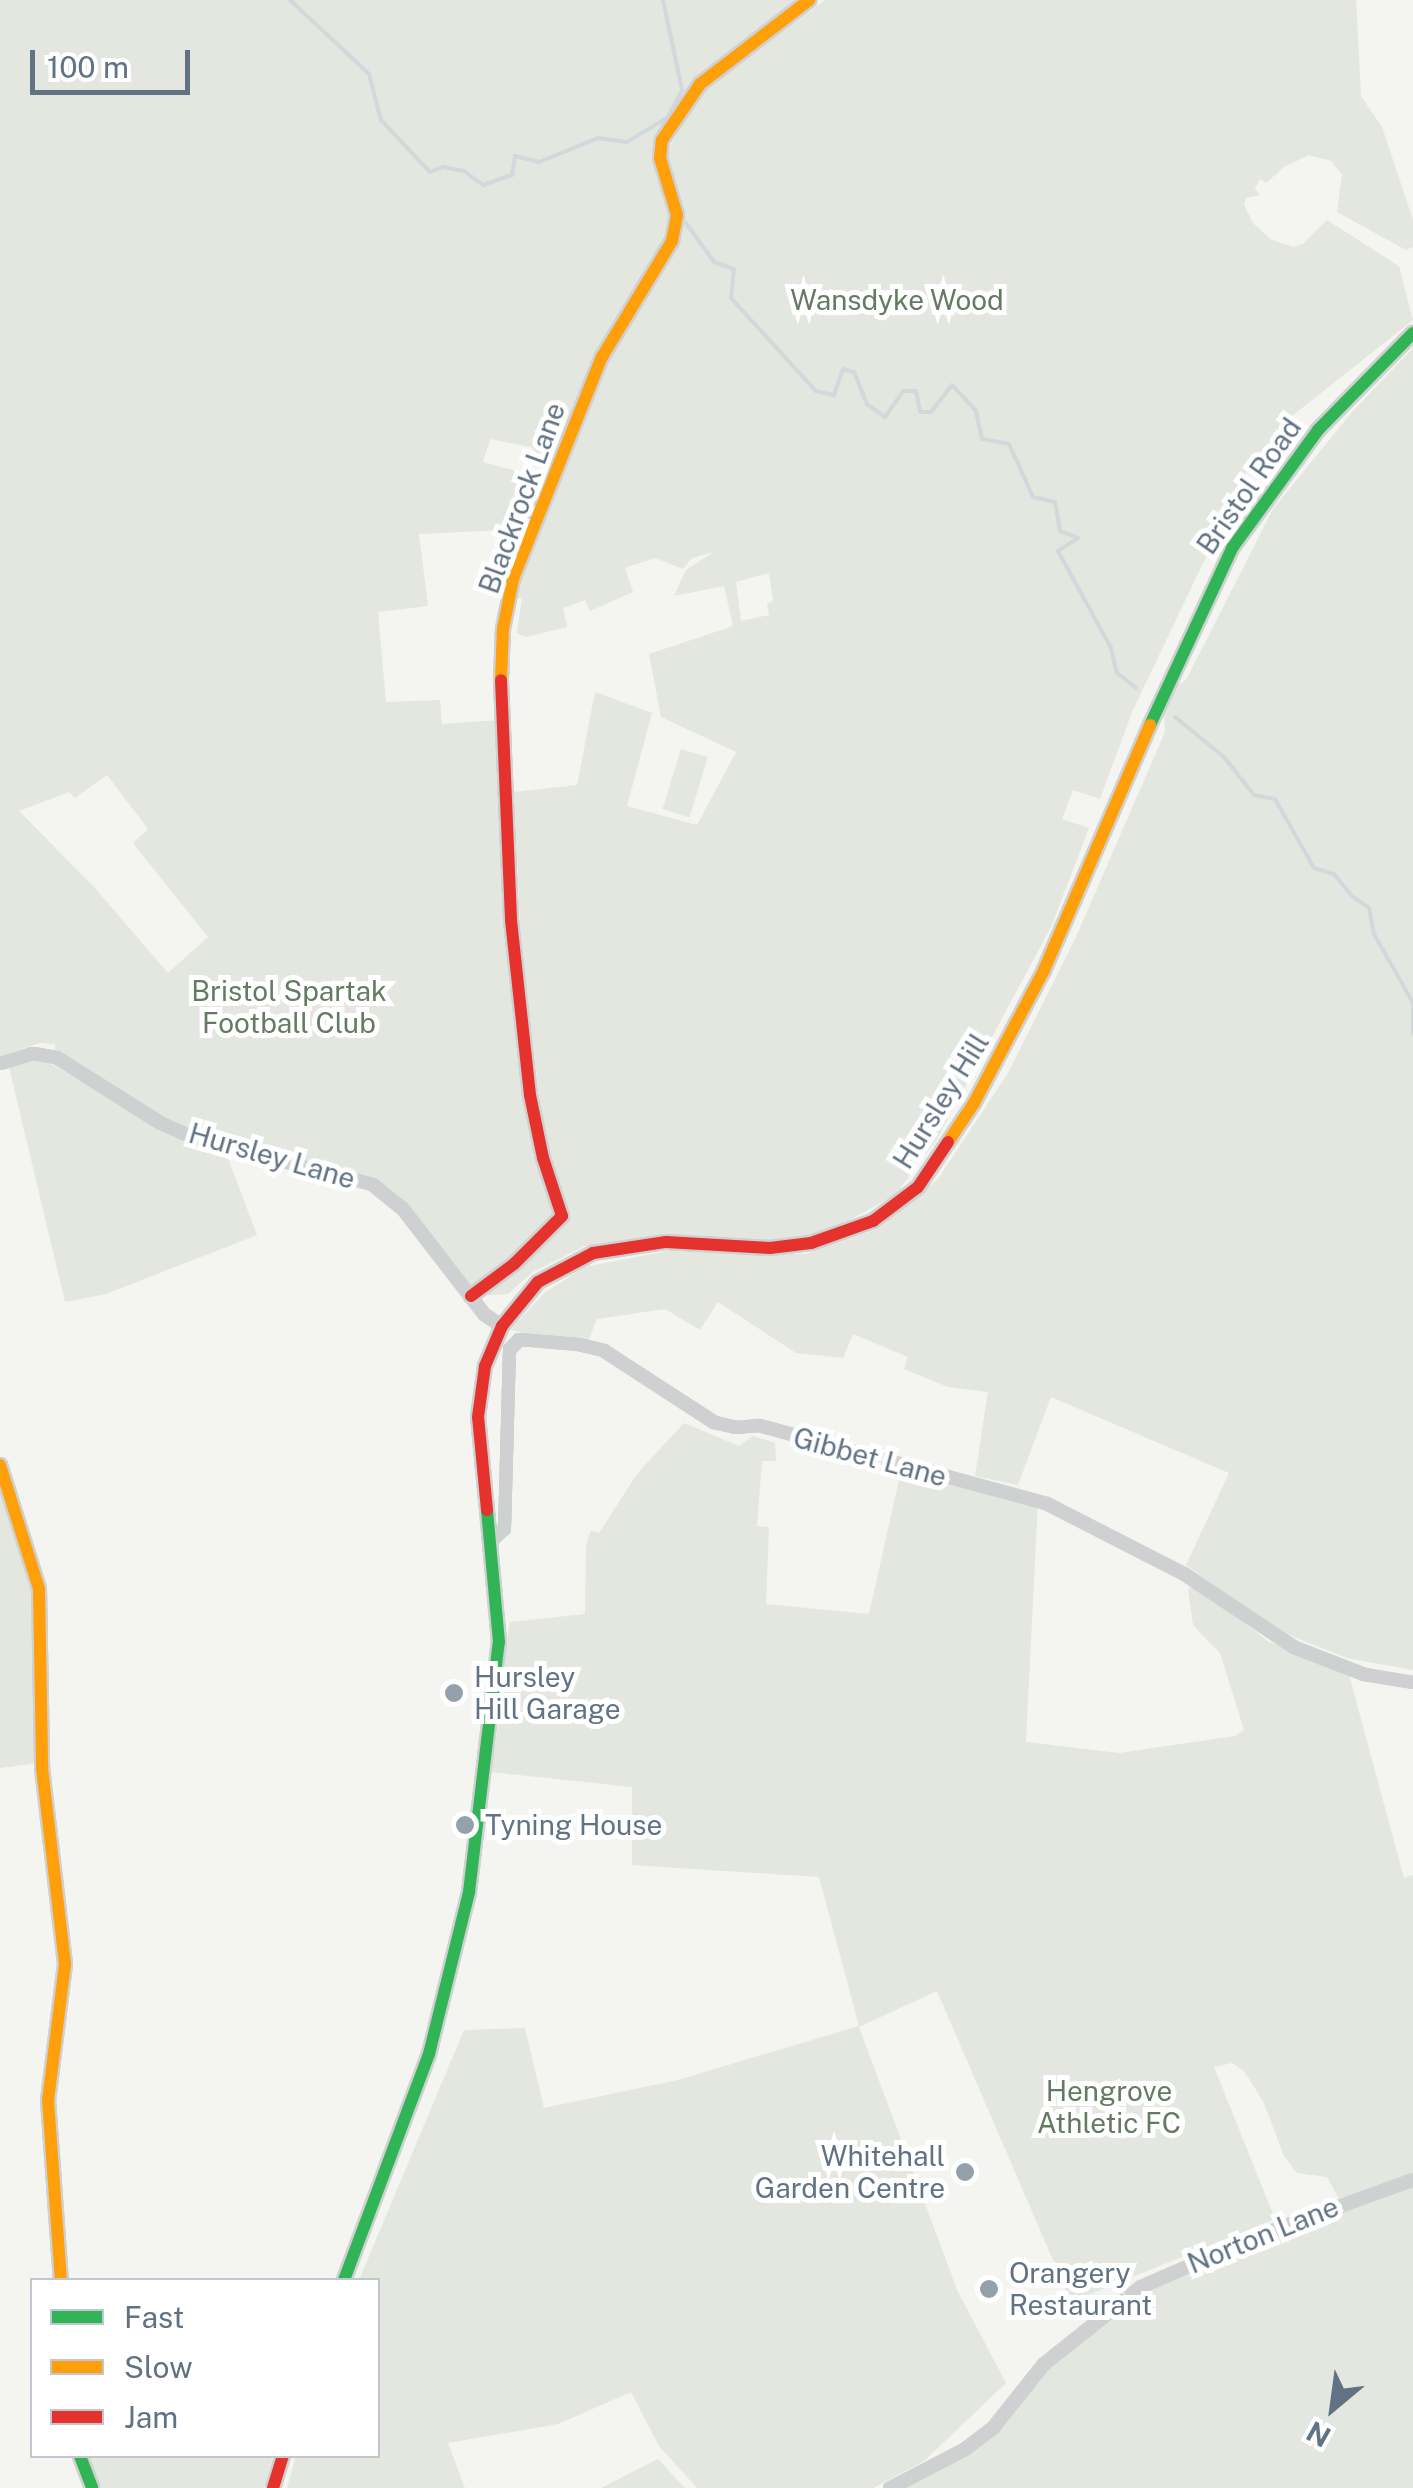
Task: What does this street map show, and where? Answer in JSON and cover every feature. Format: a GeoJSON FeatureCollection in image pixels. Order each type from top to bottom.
{"type":"FeatureCollection","features":[{"type":"Feature","properties":{"kind":"main road","name":"Blackrock Lane"},"geometry":{"type":"LineString","coordinates":[[472,1296],[514,1264],[562,1216],[543,1158],[530,1095],[511,919],[501,671],[503,629],[513,580],[602,357],[672,241],[677,215],[660,158],[668,128],[700,84],[808,0]]}},
{"type":"Feature","properties":{"kind":"main road","name":"Bristol Road"},"geometry":{"type":"LineString","coordinates":[[1163,694],[1210,587],[1258,507],[1328,418],[1413,332]]}},
{"type":"Feature","properties":{"kind":"main road","name":"Hursley Hill"},"geometry":{"type":"LineString","coordinates":[[490,1541],[478,1461],[478,1416],[486,1366],[502,1326],[538,1282],[593,1253],[666,1242],[770,1248],[812,1244],[873,1221],[918,1187],[974,1103],[1044,970],[1163,694]]}},
{"type":"Feature","properties":{"kind":"main road"},"geometry":{"type":"LineString","coordinates":[[0,1465],[40,1589],[42,1768],[65,1964],[48,2100],[61,2278]]}},
{"type":"Feature","properties":{"kind":"main road"},"geometry":{"type":"LineString","coordinates":[[345,2278],[416,2091],[452,1974],[473,1861],[498,1668],[499,1621],[490,1541]]}},
{"type":"Feature","properties":{"kind":"main road"},"geometry":{"type":"LineString","coordinates":[[81,2458],[92,2488]]}},
{"type":"Feature","properties":{"kind":"main road"},"geometry":{"type":"LineString","coordinates":[[273,2488],[282,2458]]}},
{"type":"Feature","properties":{"kind":"street","name":"Hursley Lane"},"geometry":{"type":"LineString","coordinates":[[0,1062],[33,1053],[56,1058],[146,1114],[197,1139],[372,1184],[402,1208],[484,1314],[502,1326]]}},
{"type":"Feature","properties":{"kind":"street","name":"Gibbet Lane"},"geometry":{"type":"LineString","coordinates":[[490,1541],[504,1528],[509,1349],[519,1338],[578,1344],[602,1350],[714,1422],[735,1427],[759,1425],[900,1467],[1046,1503],[1183,1573],[1294,1647],[1364,1674],[1413,1682]]}},
{"type":"Feature","properties":{"kind":"street","name":"Norton Lane"},"geometry":{"type":"LineString","coordinates":[[889,2488],[964,2449],[992,2428],[1044,2364],[1141,2286],[1264,2232],[1413,2179]]}},
{"type":"Feature","properties":{"kind":"green space"},"geometry":{"type":"Polygon","coordinates":[[[0,0],[802,0],[679,104],[660,164],[699,94],[825,0],[1356,0],[1361,96],[1382,127],[1413,220],[1413,247],[1406,250],[1337,212],[1342,174],[1331,161],[1309,155],[1284,167],[1266,183],[1260,179],[1255,188],[1260,195],[1246,198],[1244,205],[1253,223],[1270,239],[1293,247],[1303,244],[1327,220],[1399,266],[1413,320],[1292,416],[1247,471],[1132,712],[1100,799],[1073,790],[1062,819],[1089,828],[1051,927],[936,1141],[895,1195],[833,1229],[801,1237],[769,1240],[662,1234],[585,1246],[533,1272],[508,1294],[471,1296],[402,1208],[372,1184],[197,1139],[161,1123],[56,1057],[55,1044],[40,1043],[0,1057],[0,0]],[[490,439],[483,462],[534,476],[541,492],[551,467],[531,447],[490,439]],[[526,529],[419,534],[428,606],[378,612],[386,702],[440,700],[442,724],[500,720],[501,883],[503,897],[510,898],[535,1119],[542,1122],[521,941],[514,792],[577,785],[595,692],[652,713],[627,806],[697,825],[736,752],[661,717],[649,654],[733,626],[724,586],[674,596],[686,570],[714,552],[692,558],[683,569],[655,558],[625,568],[633,592],[590,611],[585,600],[563,608],[567,627],[526,637],[517,633],[522,597],[505,603],[526,529]],[[769,573],[736,582],[741,621],[769,615],[767,604],[773,601],[769,573]],[[107,775],[75,798],[69,792],[19,811],[94,887],[168,973],[208,937],[133,843],[148,829],[107,775]]]}},
{"type":"Feature","properties":{"kind":"green space"},"geometry":{"type":"Polygon","coordinates":[[[1413,348],[1413,1670],[1347,1658],[1297,1638],[1268,1624],[1186,1565],[1229,1473],[1051,1397],[1018,1485],[975,1476],[988,1392],[948,1387],[904,1369],[908,1357],[853,1334],[843,1358],[796,1353],[718,1302],[700,1330],[665,1309],[597,1319],[586,1346],[510,1330],[543,1294],[584,1267],[667,1251],[806,1254],[878,1229],[938,1179],[1008,1073],[1076,937],[1165,732],[1163,694],[1186,680],[1273,509],[1352,412],[1413,348]]]}},
{"type":"Feature","properties":{"kind":"green space"},"geometry":{"type":"Polygon","coordinates":[[[681,749],[708,757],[689,817],[663,809],[681,749]]]}},
{"type":"Feature","properties":{"kind":"green space"},"geometry":{"type":"Polygon","coordinates":[[[28,1059],[44,1060],[158,1125],[226,1153],[257,1235],[106,1294],[65,1302],[9,1067],[28,1059]]]}},
{"type":"Feature","properties":{"kind":"green space","name":"Hengrove Athletic FC"},"geometry":{"type":"Polygon","coordinates":[[[684,1423],[739,1446],[753,1436],[775,1443],[776,1461],[762,1461],[757,1526],[769,1527],[766,1604],[869,1614],[901,1471],[1038,1502],[1026,1742],[1119,1753],[1235,1736],[1244,1730],[1220,1653],[1193,1625],[1188,1589],[1195,1585],[1269,1642],[1348,1671],[1404,1878],[1413,1875],[1413,2176],[1339,2199],[1327,2177],[1297,2173],[1284,2156],[1263,2101],[1244,2071],[1232,2063],[1214,2067],[1275,2219],[1071,2302],[937,1991],[859,2027],[958,2292],[1006,2383],[924,2461],[873,2488],[697,2488],[659,2446],[631,2392],[558,2424],[448,2443],[465,2488],[287,2488],[295,2458],[380,2458],[380,2278],[360,2278],[464,2030],[525,2028],[544,2108],[678,2080],[859,2026],[819,1877],[632,1865],[632,1787],[490,1772],[505,1688],[500,1682],[510,1622],[585,1614],[586,1545],[591,1530],[599,1533],[637,1474],[684,1423]]]}},
{"type":"Feature","properties":{"kind":"green space"},"geometry":{"type":"Polygon","coordinates":[[[0,1478],[35,1590],[38,1763],[0,1768],[0,1478]]]}},
{"type":"Feature","properties":{"kind":"green space"},"geometry":{"type":"Polygon","coordinates":[[[1413,2182],[1413,2488],[902,2488],[985,2441],[1048,2367],[1123,2302],[1148,2287],[1268,2235],[1413,2182]]]}},
{"type":"Feature","properties":{"kind":"green space"},"geometry":{"type":"Polygon","coordinates":[[[90,2458],[272,2458],[264,2488],[97,2488],[88,2464],[90,2458]]]}},
{"type":"Feature","properties":{"kind":"green space"},"geometry":{"type":"Polygon","coordinates":[[[658,2459],[685,2488],[601,2488],[658,2459]]]}},
{"type":"Feature","properties":{"kind":"waterway"},"geometry":{"type":"LineString","coordinates":[[290,0],[369,74],[381,120],[430,172],[443,167],[464,171],[483,185],[512,175],[515,156],[539,162],[598,138],[627,142],[670,116]]}},
{"type":"Feature","properties":{"kind":"waterway"},"geometry":{"type":"LineString","coordinates":[[660,132],[682,90],[663,0]]}},
{"type":"Feature","properties":{"kind":"waterway"},"geometry":{"type":"LineString","coordinates":[[686,223],[714,262],[734,269],[731,298],[816,391],[834,395],[843,369],[854,372],[867,404],[885,417],[903,391],[916,391],[920,412],[931,412],[952,385],[976,411],[982,439],[1009,444],[1033,497],[1055,502],[1060,531],[1078,538],[1058,551],[1111,648],[1117,673],[1136,688]]}},
{"type":"Feature","properties":{"kind":"waterway"},"geometry":{"type":"LineString","coordinates":[[1175,717],[1224,757],[1254,795],[1275,799],[1314,868],[1334,874],[1352,896],[1369,908],[1374,934],[1413,1003]]}},
{"type":"Feature","properties":{"kind":"waterway"},"geometry":{"type":"LineString","coordinates":[[1413,1004],[1413,1033]]}},
{"type":"Feature","properties":{"kind":"traffic: fast"},"geometry":{"type":"LineString","coordinates":[[1150,725],[1232,548],[1318,430],[1413,333]]}},
{"type":"Feature","properties":{"kind":"traffic: fast"},"geometry":{"type":"LineString","coordinates":[[345,2278],[429,2054],[469,1892],[499,1642],[487,1510]]}},
{"type":"Feature","properties":{"kind":"traffic: fast"},"geometry":{"type":"LineString","coordinates":[[81,2458],[92,2488]]}},
{"type":"Feature","properties":{"kind":"traffic: slow"},"geometry":{"type":"LineString","coordinates":[[501,680],[503,629],[513,579],[602,357],[672,241],[677,215],[660,158],[662,140],[700,84],[809,0]]}},
{"type":"Feature","properties":{"kind":"traffic: slow"},"geometry":{"type":"LineString","coordinates":[[948,1142],[974,1103],[1044,970],[1150,725]]}},
{"type":"Feature","properties":{"kind":"traffic: slow"},"geometry":{"type":"LineString","coordinates":[[0,1465],[39,1589],[42,1768],[65,1964],[48,2100],[61,2278]]}},
{"type":"Feature","properties":{"kind":"traffic: jam"},"geometry":{"type":"LineString","coordinates":[[471,1296],[514,1264],[562,1216],[543,1158],[530,1095],[511,919],[501,680]]}},
{"type":"Feature","properties":{"kind":"traffic: jam"},"geometry":{"type":"LineString","coordinates":[[487,1510],[478,1417],[485,1366],[502,1326],[538,1282],[593,1253],[666,1242],[770,1248],[811,1243],[873,1221],[918,1187],[948,1142]]}},
{"type":"Feature","properties":{"kind":"traffic: jam"},"geometry":{"type":"LineString","coordinates":[[273,2488],[282,2458]]}},
{"type":"Feature","properties":{"kind":"place","name":"Hursley Hill Garage"},"geometry":{"type":"Point","coordinates":[454,1693]}},
{"type":"Feature","properties":{"kind":"place","name":"Tyning House"},"geometry":{"type":"Point","coordinates":[465,1825]}},
{"type":"Feature","properties":{"kind":"place","name":"Whitehall Garden Centre"},"geometry":{"type":"Point","coordinates":[965,2172]}},
{"type":"Feature","properties":{"kind":"place","name":"Orangery Restaurant"},"geometry":{"type":"Point","coordinates":[989,2289]}},
{"type":"Feature","properties":{"kind":"park label","name":"Wansdyke Wood"},"geometry":{"type":"Point","coordinates":[897,300]}},
{"type":"Feature","properties":{"kind":"park label","name":"Bristol Spartak Football Club"},"geometry":{"type":"Point","coordinates":[289,1007]}}]}
